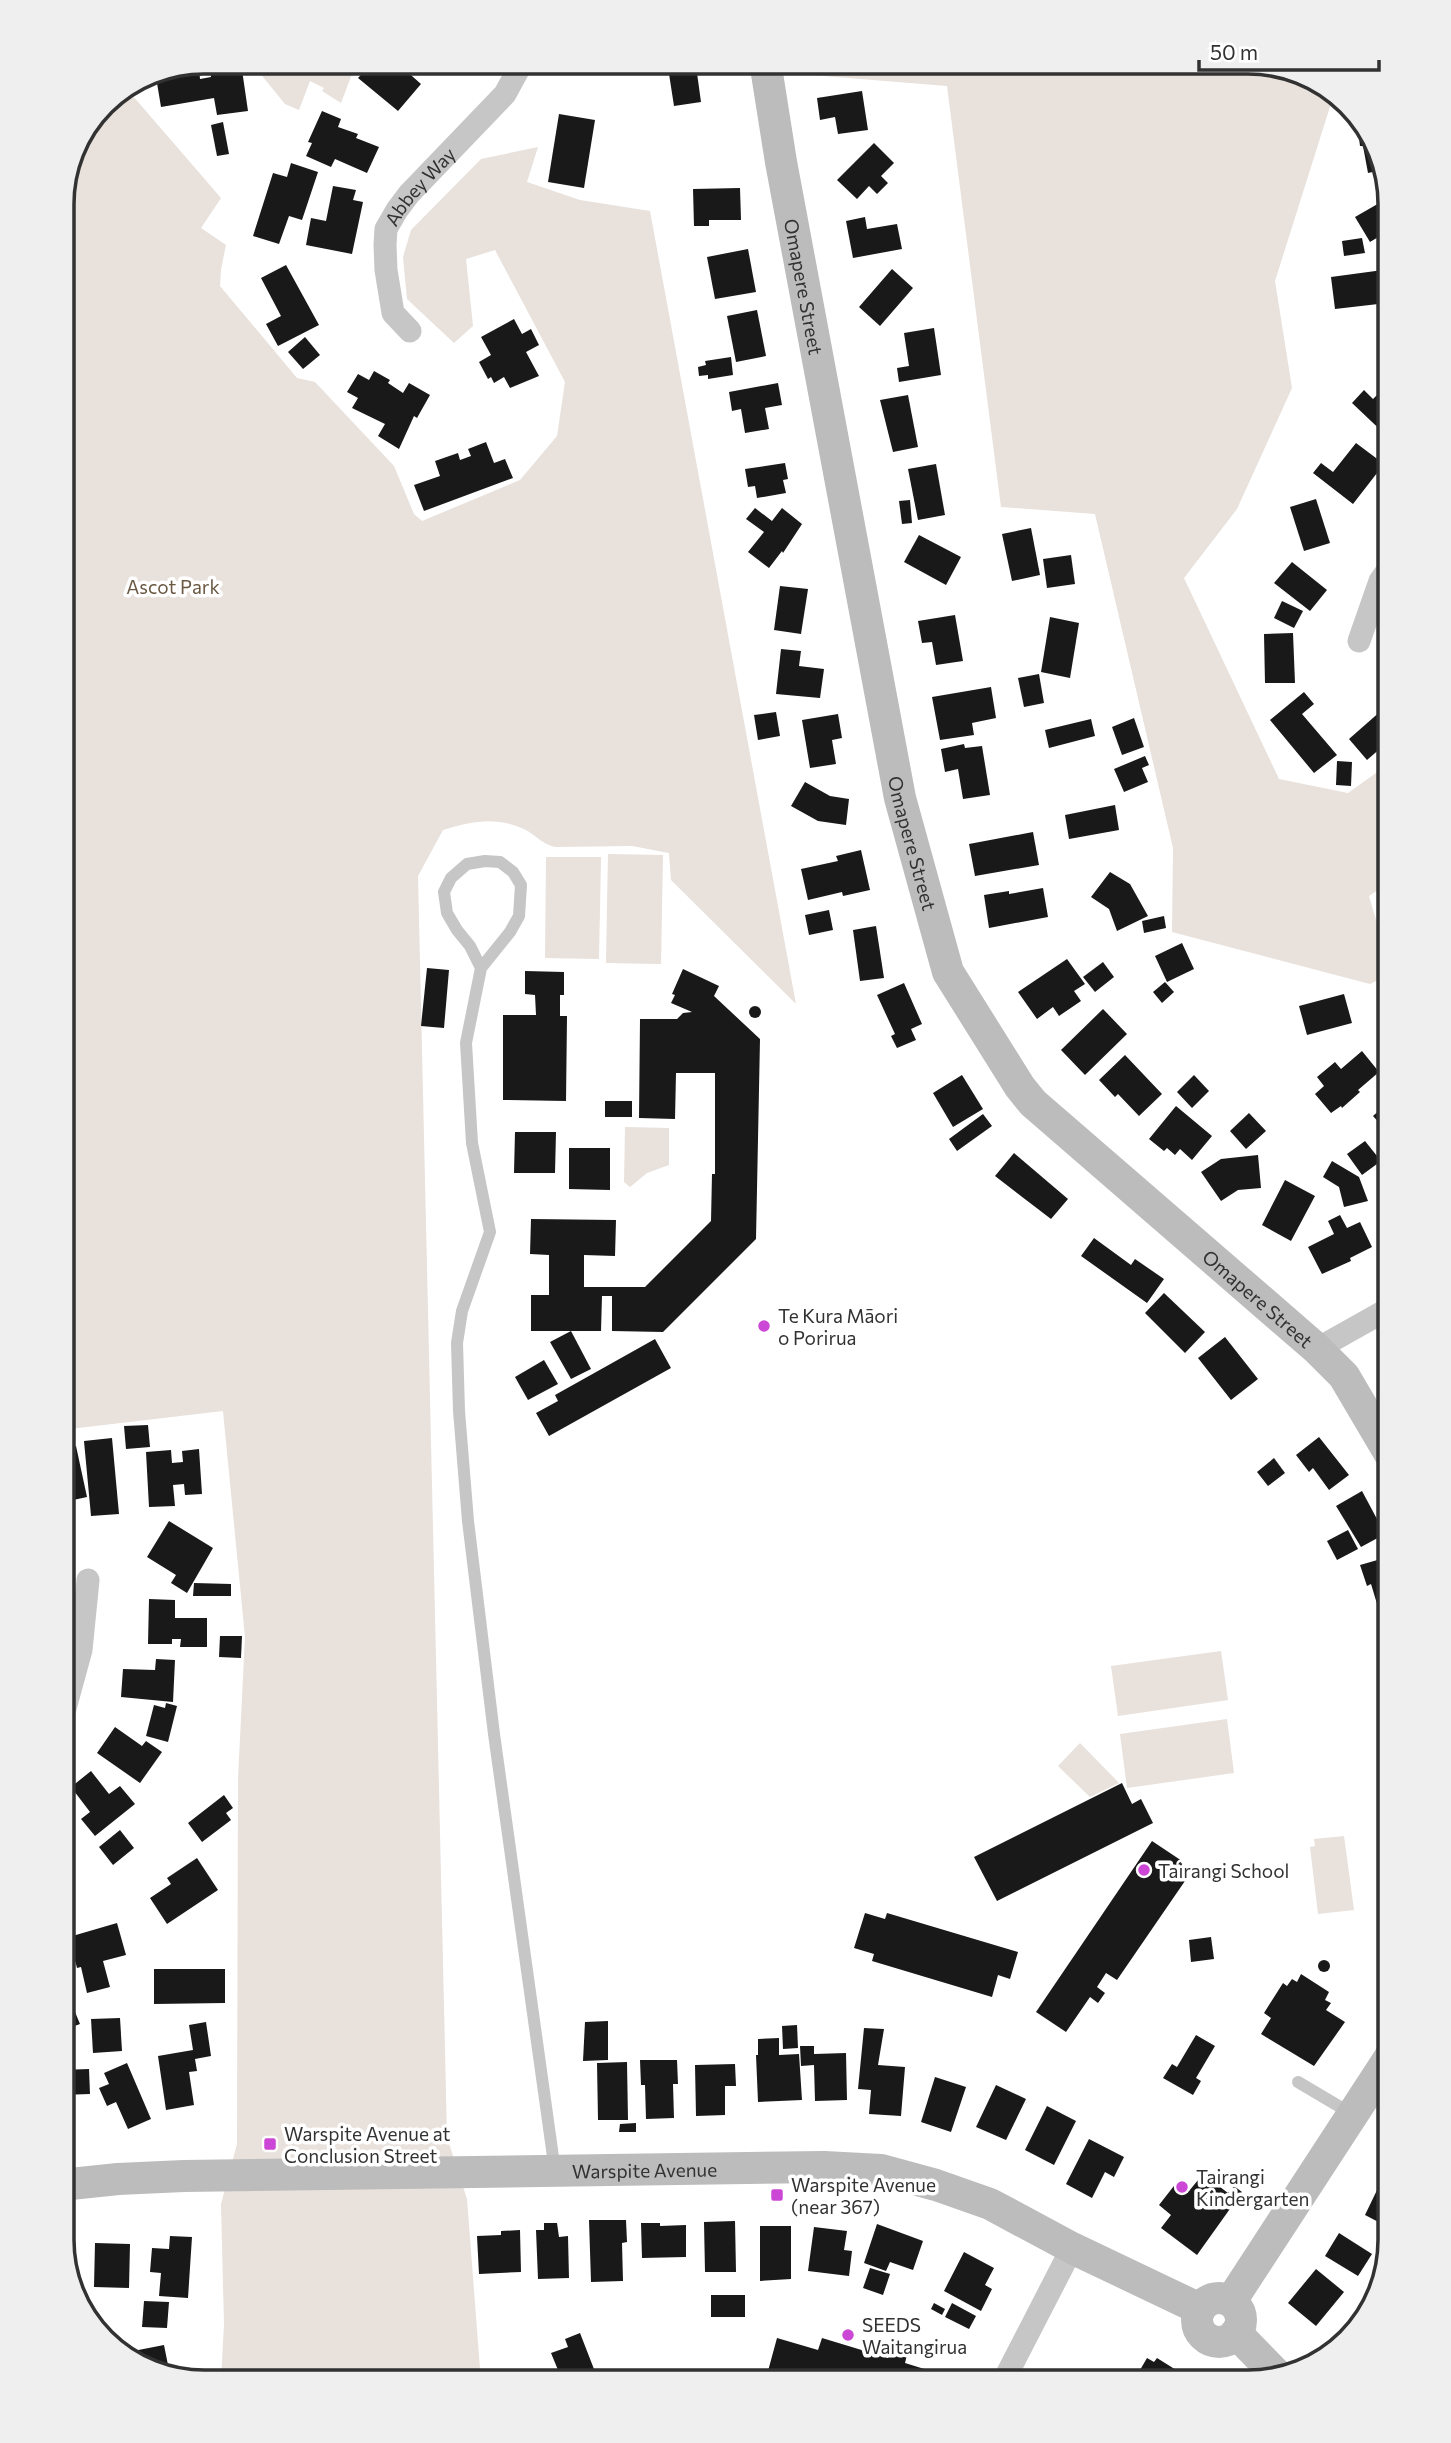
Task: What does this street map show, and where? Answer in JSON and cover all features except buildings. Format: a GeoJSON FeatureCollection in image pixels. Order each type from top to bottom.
{"type":"FeatureCollection","features":[{"type":"Feature","properties":{"kind":"main road","name":"Omapere Street"},"geometry":{"type":"LineString","coordinates":[[767,74],[783,176],[900,797],[948,972],[1020,1087],[1033,1102],[1317,1349],[1344,1376],[1378,1434]]}},
{"type":"Feature","properties":{"kind":"main road"},"geometry":{"type":"LineString","coordinates":[[1231,2301],[1378,2075]]}},
{"type":"Feature","properties":{"kind":"main road","name":"Warspite Avenue"},"geometry":{"type":"LineString","coordinates":[[74,2184],[184,2176],[824,2167],[881,2170],[936,2185],[989,2204],[1072,2248],[1200,2309]]}},
{"type":"Feature","properties":{"kind":"main road"},"geometry":{"type":"LineString","coordinates":[[1215,2298],[1231,2301],[1240,2314],[1240,2326],[1236,2333],[1224,2341],[1208,2339],[1198,2326],[1200,2309],[1204,2303],[1215,2298]]}},
{"type":"Feature","properties":{"kind":"main road"},"geometry":{"type":"LineString","coordinates":[[1236,2333],[1270,2367]]}},
{"type":"Feature","properties":{"kind":"street","name":"Abbey Way"},"geometry":{"type":"LineString","coordinates":[[410,331],[393,313],[386,270],[387,229],[409,194],[505,94],[516,74]]}},
{"type":"Feature","properties":{"kind":"street"},"geometry":{"type":"LineString","coordinates":[[1359,641],[1378,587]]}},
{"type":"Feature","properties":{"kind":"street"},"geometry":{"type":"LineString","coordinates":[[1317,1349],[1378,1315]]}},
{"type":"Feature","properties":{"kind":"street"},"geometry":{"type":"LineString","coordinates":[[74,1676],[81,1650],[88,1580]]}},
{"type":"Feature","properties":{"kind":"street"},"geometry":{"type":"LineString","coordinates":[[1009,2370],[1072,2248]]}},
{"type":"Feature","properties":{"kind":"lane"},"geometry":{"type":"LineString","coordinates":[[481,968],[470,946],[447,913],[444,892],[451,878],[467,864],[500,862],[513,872],[521,886],[522,900],[519,916],[510,932],[481,968],[466,1043],[472,1143],[489,1231],[462,1311],[457,1343],[459,1411],[468,1521],[494,1734],[555,2172]]}},
{"type":"Feature","properties":{"kind":"lane"},"geometry":{"type":"LineString","coordinates":[[1298,2082],[1352,2114]]}},
{"type":"Feature","properties":{"kind":"green space"},"geometry":{"type":"Polygon","coordinates":[[[261,74],[352,74],[341,103],[322,91],[324,88],[310,81],[299,110],[285,104],[261,74]]]}},
{"type":"Feature","properties":{"kind":"green space"},"geometry":{"type":"Polygon","coordinates":[[[1256,74],[1289,80],[1320,95],[1331,104],[1275,281],[1292,388],[1237,509],[1184,578],[1279,779],[1348,793],[1378,772],[1378,890],[1369,896],[1378,926],[1378,980],[1370,984],[1172,932],[1173,848],[1095,514],[1001,507],[947,86],[811,75],[1256,74]]]}},
{"type":"Feature","properties":{"kind":"green space","name":"Ascot Park"},"geometry":{"type":"Polygon","coordinates":[[[132,95],[221,198],[201,228],[226,245],[220,286],[297,378],[315,382],[394,466],[414,514],[422,521],[520,480],[557,436],[565,382],[495,250],[466,259],[473,326],[454,343],[407,299],[403,257],[411,230],[481,159],[538,147],[527,182],[580,200],[650,211],[796,1004],[671,880],[669,853],[632,846],[555,847],[516,826],[485,821],[443,830],[418,876],[447,2137],[467,2199],[480,2369],[222,2369],[224,2324],[221,2204],[237,2144],[238,1779],[245,1637],[223,1411],[74,1428],[74,195],[83,154],[95,131],[132,95]]]}},
{"type":"Feature","properties":{"kind":"green space"},"geometry":{"type":"Polygon","coordinates":[[[608,854],[663,855],[661,964],[606,963],[608,854]]]}},
{"type":"Feature","properties":{"kind":"green space"},"geometry":{"type":"Polygon","coordinates":[[[546,857],[601,857],[599,959],[545,958],[546,857]]]}},
{"type":"Feature","properties":{"kind":"green space"},"geometry":{"type":"Polygon","coordinates":[[[625,1127],[669,1128],[669,1165],[647,1173],[630,1187],[624,1182],[625,1127]]]}},
{"type":"Feature","properties":{"kind":"green space"},"geometry":{"type":"Polygon","coordinates":[[[1221,1651],[1228,1700],[1118,1716],[1111,1666],[1221,1651]]]}},
{"type":"Feature","properties":{"kind":"green space"},"geometry":{"type":"Polygon","coordinates":[[[1227,1719],[1234,1773],[1127,1788],[1120,1734],[1227,1719]]]}},
{"type":"Feature","properties":{"kind":"green space"},"geometry":{"type":"Polygon","coordinates":[[[1080,1743],[1119,1783],[1090,1797],[1058,1766],[1080,1743]]]}},
{"type":"Feature","properties":{"kind":"green space"},"geometry":{"type":"Polygon","coordinates":[[[1344,1836],[1354,1910],[1318,1914],[1310,1847],[1315,1846],[1314,1839],[1344,1836]]]}},
{"type":"Feature","properties":{"kind":"place","name":"Te Kura Māori o Porirua"},"geometry":{"type":"Point","coordinates":[764,1326]}},
{"type":"Feature","properties":{"kind":"place","name":"Tairangi School"},"geometry":{"type":"Point","coordinates":[1144,1870]}},
{"type":"Feature","properties":{"kind":"place","name":"Warspite Avenue at Conclusion Street"},"geometry":{"type":"Point","coordinates":[270,2144]}},
{"type":"Feature","properties":{"kind":"place","name":"Tairangi Kindergarten"},"geometry":{"type":"Point","coordinates":[1182,2187]}},
{"type":"Feature","properties":{"kind":"place","name":"Warspite Avenue (near 367)"},"geometry":{"type":"Point","coordinates":[777,2195]}},
{"type":"Feature","properties":{"kind":"place","name":"SEEDS Waitangirua"},"geometry":{"type":"Point","coordinates":[848,2335]}}]}
